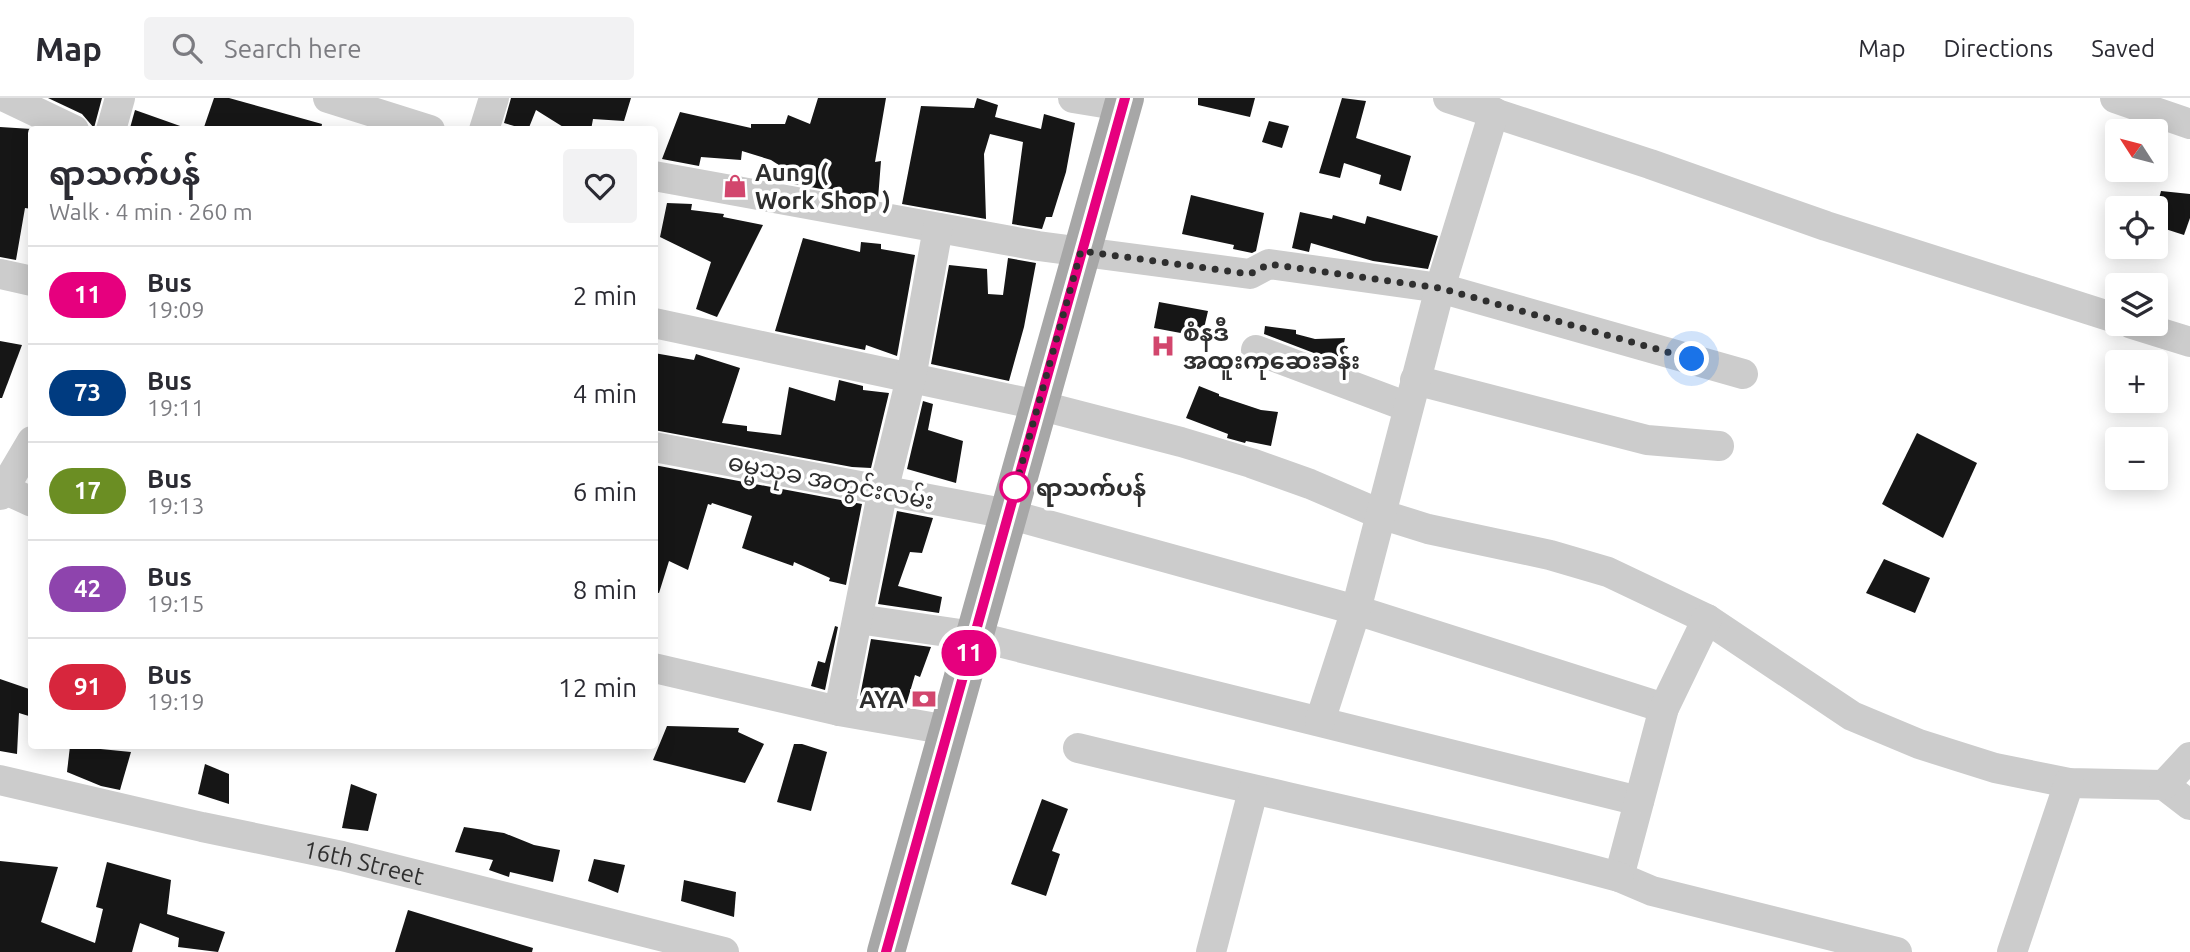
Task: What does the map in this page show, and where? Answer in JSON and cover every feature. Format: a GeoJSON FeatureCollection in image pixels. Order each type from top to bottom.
{"type":"FeatureCollection","features":[{"type":"Feature","properties":{"kind":"main road"},"geometry":{"type":"LineString","coordinates":[[886,952],[1124,102]]}},
{"type":"Feature","properties":{"kind":"street"},"geometry":{"type":"LineString","coordinates":[[7,98],[66,126]]}},
{"type":"Feature","properties":{"kind":"street"},"geometry":{"type":"LineString","coordinates":[[112,126],[120,98]]}},
{"type":"Feature","properties":{"kind":"street"},"geometry":{"type":"LineString","coordinates":[[328,98],[417,126]]}},
{"type":"Feature","properties":{"kind":"street"},"geometry":{"type":"LineString","coordinates":[[485,126],[494,98]]}},
{"type":"Feature","properties":{"kind":"street"},"geometry":{"type":"LineString","coordinates":[[1073,98],[1124,102]]}},
{"type":"Feature","properties":{"kind":"street"},"geometry":{"type":"LineString","coordinates":[[1448,98],[1826,226],[2105,315]]}},
{"type":"Feature","properties":{"kind":"street"},"geometry":{"type":"LineString","coordinates":[[2115,98],[2190,124]]}},
{"type":"Feature","properties":{"kind":"street"},"geometry":{"type":"LineString","coordinates":[[1320,721],[1356,610],[1440,288],[1494,112]]}},
{"type":"Feature","properties":{"kind":"street"},"geometry":{"type":"LineString","coordinates":[[658,177],[1081,251],[1250,274],[1269,264],[1440,288],[1743,374]]}},
{"type":"Feature","properties":{"kind":"street"},"geometry":{"type":"LineString","coordinates":[[839,711],[884,492],[911,378],[938,228]]}},
{"type":"Feature","properties":{"kind":"street"},"geometry":{"type":"LineString","coordinates":[[0,274],[28,280]]}},
{"type":"Feature","properties":{"kind":"street"},"geometry":{"type":"LineString","coordinates":[[658,324],[1038,405],[1181,442],[1251,463],[1310,484],[1380,514],[1428,529],[1550,555],[1608,572],[1707,619],[1852,716],[1919,744],[1995,768],[2069,783],[2164,785],[2190,805]]}},
{"type":"Feature","properties":{"kind":"street"},"geometry":{"type":"LineString","coordinates":[[2168,335],[2190,342]]}},
{"type":"Feature","properties":{"kind":"street"},"geometry":{"type":"LineString","coordinates":[[1256,350],[1412,393],[1647,440],[1719,446]]}},
{"type":"Feature","properties":{"kind":"street"},"geometry":{"type":"LineString","coordinates":[[28,448],[2,492],[28,501]]}},
{"type":"Feature","properties":{"kind":"street","name":"ဓမ္မသုခ အတွင်းလမ်း"},"geometry":{"type":"LineString","coordinates":[[658,448],[1008,514],[1356,610],[1664,708]]}},
{"type":"Feature","properties":{"kind":"street"},"geometry":{"type":"LineString","coordinates":[[858,619],[974,636],[1639,801]]}},
{"type":"Feature","properties":{"kind":"street"},"geometry":{"type":"LineString","coordinates":[[1619,877],[1664,708],[1707,619]]}},
{"type":"Feature","properties":{"kind":"street"},"geometry":{"type":"LineString","coordinates":[[658,669],[839,711],[948,730]]}},
{"type":"Feature","properties":{"kind":"street"},"geometry":{"type":"LineString","coordinates":[[1078,748],[1254,791],[1505,847],[1619,877],[1651,891],[1897,952]]}},
{"type":"Feature","properties":{"kind":"street"},"geometry":{"type":"LineString","coordinates":[[2164,785],[2190,757]]}},
{"type":"Feature","properties":{"kind":"street","name":"16th Street"},"geometry":{"type":"LineString","coordinates":[[0,780],[215,830],[342,856],[724,952]]}},
{"type":"Feature","properties":{"kind":"street"},"geometry":{"type":"LineString","coordinates":[[2012,952],[2069,783]]}},
{"type":"Feature","properties":{"kind":"street"},"geometry":{"type":"LineString","coordinates":[[1211,952],[1254,791]]}},
{"type":"Feature","properties":{"kind":"building"},"geometry":{"type":"Polygon","coordinates":[[[48,98],[102,98],[95,126],[82,114],[48,98]]]}},
{"type":"Feature","properties":{"kind":"building"},"geometry":{"type":"Polygon","coordinates":[[[214,98],[229,98],[322,124],[322,126],[204,126],[214,98]]]}},
{"type":"Feature","properties":{"kind":"building"},"geometry":{"type":"Polygon","coordinates":[[[511,98],[631,98],[624,121],[593,119],[592,126],[562,126],[536,110],[530,126],[504,123],[511,98]]]}},
{"type":"Feature","properties":{"kind":"building"},"geometry":{"type":"Polygon","coordinates":[[[818,98],[886,98],[875,162],[881,161],[878,199],[861,193],[860,196],[794,184],[796,176],[771,160],[742,151],[741,160],[701,157],[699,166],[662,159],[680,112],[751,128],[751,124],[785,124],[788,115],[810,124],[818,98]]]}},
{"type":"Feature","properties":{"kind":"building"},"geometry":{"type":"Polygon","coordinates":[[[977,98],[998,105],[995,117],[1041,129],[1044,114],[1075,123],[1066,172],[1052,217],[1046,217],[1042,229],[1012,224],[1023,142],[990,134],[984,154],[986,219],[902,204],[921,106],[974,108],[977,98]]]}},
{"type":"Feature","properties":{"kind":"building"},"geometry":{"type":"Polygon","coordinates":[[[1198,98],[1255,98],[1250,117],[1198,105],[1198,98]]]}},
{"type":"Feature","properties":{"kind":"building"},"geometry":{"type":"Polygon","coordinates":[[[1342,98],[1366,101],[1356,138],[1411,156],[1401,191],[1379,184],[1381,175],[1344,163],[1340,178],[1319,173],[1342,98]]]}},
{"type":"Feature","properties":{"kind":"building"},"geometry":{"type":"Polygon","coordinates":[[[135,110],[180,126],[131,126],[135,110]]]}},
{"type":"Feature","properties":{"kind":"building"},"geometry":{"type":"Polygon","coordinates":[[[1269,121],[1289,126],[1282,148],[1262,142],[1269,121]]]}},
{"type":"Feature","properties":{"kind":"building"},"geometry":{"type":"Polygon","coordinates":[[[0,127],[28,129],[28,208],[25,208],[16,260],[0,257],[0,127]]]}},
{"type":"Feature","properties":{"kind":"building"},"geometry":{"type":"Polygon","coordinates":[[[2161,191],[2190,194],[2190,218],[2184,235],[2168,230],[2168,196],[2160,196],[2161,191]]]}},
{"type":"Feature","properties":{"kind":"building"},"geometry":{"type":"Polygon","coordinates":[[[1191,195],[1264,213],[1256,251],[1252,253],[1233,249],[1234,245],[1182,234],[1191,195]]]}},
{"type":"Feature","properties":{"kind":"building"},"geometry":{"type":"Polygon","coordinates":[[[667,203],[692,204],[691,210],[724,214],[723,217],[763,225],[717,317],[696,309],[711,262],[660,237],[667,203]]]}},
{"type":"Feature","properties":{"kind":"building"},"geometry":{"type":"Polygon","coordinates":[[[1300,212],[1332,219],[1333,215],[1365,224],[1367,216],[1438,236],[1428,269],[1373,261],[1311,243],[1309,252],[1292,248],[1300,212]]]}},
{"type":"Feature","properties":{"kind":"building"},"geometry":{"type":"Polygon","coordinates":[[[803,238],[860,252],[861,242],[881,244],[881,249],[915,255],[897,356],[866,345],[865,350],[775,331],[803,238]]]}},
{"type":"Feature","properties":{"kind":"building"},"geometry":{"type":"Polygon","coordinates":[[[1008,258],[1036,263],[1024,327],[1009,381],[931,364],[949,265],[987,269],[988,294],[1003,295],[1008,258]]]}},
{"type":"Feature","properties":{"kind":"building"},"geometry":{"type":"Polygon","coordinates":[[[1159,302],[1208,311],[1202,337],[1154,328],[1159,302]]]}},
{"type":"Feature","properties":{"kind":"building"},"geometry":{"type":"Polygon","coordinates":[[[1265,326],[1296,330],[1296,334],[1315,339],[1345,338],[1340,363],[1264,334],[1265,326]]]}},
{"type":"Feature","properties":{"kind":"building"},"geometry":{"type":"Polygon","coordinates":[[[0,341],[22,345],[2,398],[0,398],[0,341]]]}},
{"type":"Feature","properties":{"kind":"building"},"geometry":{"type":"Polygon","coordinates":[[[658,354],[694,360],[696,354],[740,368],[722,423],[747,426],[747,431],[781,435],[789,387],[835,401],[839,380],[863,386],[863,390],[889,393],[871,468],[852,467],[658,431],[658,354]]]}},
{"type":"Feature","properties":{"kind":"building"},"geometry":{"type":"Polygon","coordinates":[[[1199,386],[1219,396],[1261,410],[1278,412],[1271,446],[1227,438],[1228,434],[1186,418],[1199,386]]]}},
{"type":"Feature","properties":{"kind":"building"},"geometry":{"type":"Polygon","coordinates":[[[923,401],[933,404],[928,430],[963,441],[956,483],[907,469],[923,401]]]}},
{"type":"Feature","properties":{"kind":"building"},"geometry":{"type":"Polygon","coordinates":[[[1917,433],[1977,463],[1943,538],[1882,504],[1917,433]]]}},
{"type":"Feature","properties":{"kind":"building"},"geometry":{"type":"Polygon","coordinates":[[[658,466],[862,504],[846,585],[829,581],[830,578],[794,562],[793,566],[742,548],[752,516],[712,503],[708,504],[688,570],[669,561],[659,593],[658,466]]]}},
{"type":"Feature","properties":{"kind":"building"},"geometry":{"type":"Polygon","coordinates":[[[897,511],[933,518],[922,553],[910,552],[898,586],[942,597],[939,613],[878,604],[897,511]]]}},
{"type":"Feature","properties":{"kind":"building"},"geometry":{"type":"Polygon","coordinates":[[[1884,559],[1930,578],[1915,613],[1866,593],[1884,559]]]}},
{"type":"Feature","properties":{"kind":"building"},"geometry":{"type":"Polygon","coordinates":[[[835,626],[838,627],[825,690],[811,686],[818,661],[825,663],[835,626]]]}},
{"type":"Feature","properties":{"kind":"building"},"geometry":{"type":"Polygon","coordinates":[[[871,639],[931,647],[920,677],[915,675],[906,705],[867,690],[865,698],[860,696],[871,639]]]}},
{"type":"Feature","properties":{"kind":"building"},"geometry":{"type":"Polygon","coordinates":[[[0,679],[28,689],[28,716],[19,713],[17,754],[0,751],[0,679]]]}},
{"type":"Feature","properties":{"kind":"building"},"geometry":{"type":"Polygon","coordinates":[[[667,726],[739,728],[738,732],[764,744],[745,783],[653,760],[667,726]]]}},
{"type":"Feature","properties":{"kind":"building"},"geometry":{"type":"Polygon","coordinates":[[[794,744],[827,752],[811,811],[777,802],[794,744]]]}},
{"type":"Feature","properties":{"kind":"building"},"geometry":{"type":"Polygon","coordinates":[[[70,749],[131,752],[120,790],[101,786],[67,772],[70,749]]]}},
{"type":"Feature","properties":{"kind":"building"},"geometry":{"type":"Polygon","coordinates":[[[205,764],[229,774],[229,804],[198,794],[205,764]]]}},
{"type":"Feature","properties":{"kind":"building"},"geometry":{"type":"Polygon","coordinates":[[[351,784],[377,794],[368,831],[342,828],[351,784]]]}},
{"type":"Feature","properties":{"kind":"building"},"geometry":{"type":"Polygon","coordinates":[[[1042,799],[1068,809],[1052,851],[1060,854],[1046,896],[1011,884],[1042,799]]]}},
{"type":"Feature","properties":{"kind":"building"},"geometry":{"type":"Polygon","coordinates":[[[464,827],[504,833],[534,845],[560,850],[553,882],[510,872],[509,877],[489,870],[493,860],[455,852],[464,827]]]}},
{"type":"Feature","properties":{"kind":"building"},"geometry":{"type":"Polygon","coordinates":[[[594,859],[625,865],[618,893],[588,881],[594,859]]]}},
{"type":"Feature","properties":{"kind":"building"},"geometry":{"type":"Polygon","coordinates":[[[0,861],[58,867],[41,922],[95,943],[103,909],[96,907],[107,862],[171,880],[167,914],[225,932],[218,952],[178,947],[179,938],[140,923],[132,952],[0,952],[0,861]]]}},
{"type":"Feature","properties":{"kind":"building"},"geometry":{"type":"Polygon","coordinates":[[[684,880],[736,892],[734,917],[681,901],[684,880]]]}},
{"type":"Feature","properties":{"kind":"building"},"geometry":{"type":"Polygon","coordinates":[[[408,910],[533,948],[532,952],[395,952],[408,910]]]}},
{"type":"Feature","properties":{"kind":"bus line","name":"11"},"geometry":{"type":"LineString","coordinates":[[886,952],[1125,98]]}},
{"type":"Feature","properties":{"kind":"place","name":"Aung ( Work Shop )"},"geometry":{"type":"Point","coordinates":[735,186]}},
{"type":"Feature","properties":{"kind":"place","name":"စံနဒီ အထူးကုဆေးခန်း"},"geometry":{"type":"Point","coordinates":[1163,346]}},
{"type":"Feature","properties":{"kind":"place","name":"ရာသက်ပန်"},"geometry":{"type":"Point","coordinates":[1015,487]}},
{"type":"Feature","properties":{"kind":"place","name":"AYA"},"geometry":{"type":"Point","coordinates":[924,699]}},
{"type":"Feature","properties":{"kind":"route"},"geometry":{"type":"LineString","coordinates":[[1015,487],[1014,492],[1081,251],[1250,274],[1269,264],[1440,288],[1692,359]]}}]}
